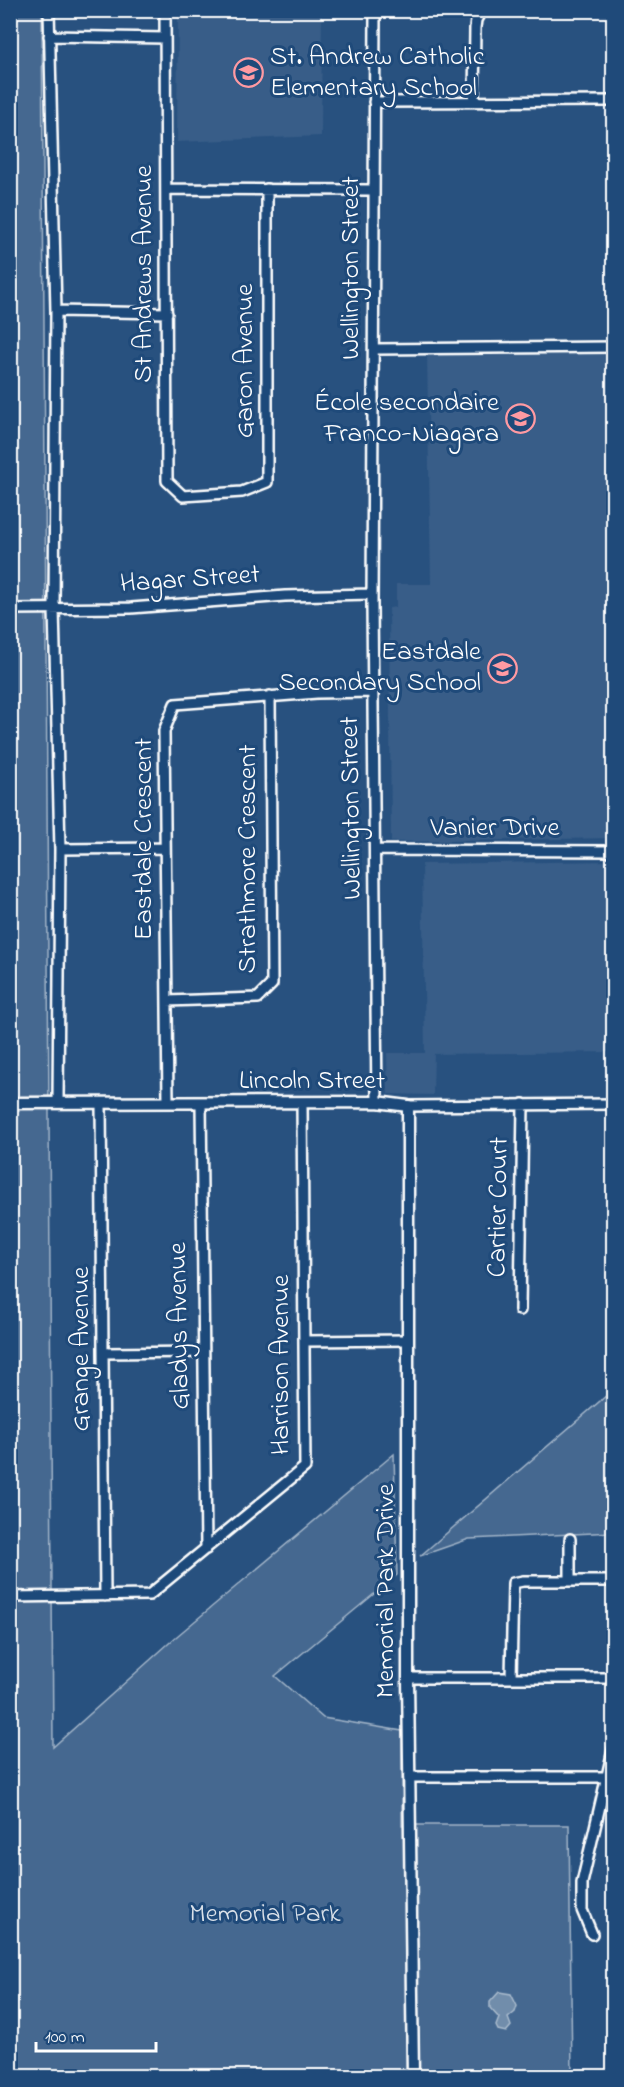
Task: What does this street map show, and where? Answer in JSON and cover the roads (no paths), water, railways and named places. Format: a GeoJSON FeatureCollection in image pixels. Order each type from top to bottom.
{"type":"FeatureCollection","features":[{"type":"Feature","properties":{"kind":"main road","name":"Lincoln Street"},"geometry":{"type":"LineString","coordinates":[[10,1103],[377,1102],[408,1106]]}},
{"type":"Feature","properties":{"kind":"main road","name":"Memorial Park Drive"},"geometry":{"type":"LineString","coordinates":[[408,1106],[408,1678],[413,2076]]}},
{"type":"Feature","properties":{"kind":"street"},"geometry":{"type":"LineString","coordinates":[[49,10],[56,311],[54,609],[60,849],[58,1102]]}},
{"type":"Feature","properties":{"kind":"street","name":"St Andrews Avenue"},"geometry":{"type":"LineString","coordinates":[[165,10],[167,481],[183,496],[218,494]]}},
{"type":"Feature","properties":{"kind":"street","name":"Wellington Street"},"geometry":{"type":"LineString","coordinates":[[375,10],[372,190],[375,349],[372,594],[377,1102]]}},
{"type":"Feature","properties":{"kind":"street"},"geometry":{"type":"LineString","coordinates":[[474,100],[476,20],[482,10]]}},
{"type":"Feature","properties":{"kind":"street"},"geometry":{"type":"LineString","coordinates":[[49,36],[165,38]]}},
{"type":"Feature","properties":{"kind":"street"},"geometry":{"type":"LineString","coordinates":[[374,102],[614,101]]}},
{"type":"Feature","properties":{"kind":"street"},"geometry":{"type":"LineString","coordinates":[[166,189],[372,190]]}},
{"type":"Feature","properties":{"kind":"street","name":"Garon Avenue"},"geometry":{"type":"LineString","coordinates":[[218,494],[242,492],[267,482],[267,189]]}},
{"type":"Feature","properties":{"kind":"street"},"geometry":{"type":"LineString","coordinates":[[56,311],[167,314]]}},
{"type":"Feature","properties":{"kind":"street"},"geometry":{"type":"LineString","coordinates":[[375,349],[614,347]]}},
{"type":"Feature","properties":{"kind":"street","name":"Hagar Street"},"geometry":{"type":"LineString","coordinates":[[10,609],[131,608],[285,596],[372,594]]}},
{"type":"Feature","properties":{"kind":"street","name":"Eastdale Crescent"},"geometry":{"type":"LineString","coordinates":[[168,1102],[164,731],[175,704],[270,696],[373,692]]}},
{"type":"Feature","properties":{"kind":"street","name":"Strathmore Crescent"},"geometry":{"type":"LineString","coordinates":[[167,1001],[258,998],[272,984],[270,696]]}},
{"type":"Feature","properties":{"kind":"street"},"geometry":{"type":"LineString","coordinates":[[60,849],[165,848]]}},
{"type":"Feature","properties":{"kind":"street","name":"Vanier Drive"},"geometry":{"type":"LineString","coordinates":[[375,850],[614,850]]}},
{"type":"Feature","properties":{"kind":"street","name":"Grange Avenue"},"geometry":{"type":"LineString","coordinates":[[101,1103],[105,1596]]}},
{"type":"Feature","properties":{"kind":"street","name":"Gladys Avenue"},"geometry":{"type":"LineString","coordinates":[[201,1103],[206,1549]]}},
{"type":"Feature","properties":{"kind":"street","name":"Harrison Avenue"},"geometry":{"type":"LineString","coordinates":[[10,1597],[149,1595],[305,1467],[302,1103]]}},
{"type":"Feature","properties":{"kind":"street","name":"Cartier Court"},"geometry":{"type":"LineString","coordinates":[[520,1310],[523,1104]]}},
{"type":"Feature","properties":{"kind":"street","name":"Lincoln Street"},"geometry":{"type":"LineString","coordinates":[[408,1106],[614,1104]]}},
{"type":"Feature","properties":{"kind":"street"},"geometry":{"type":"LineString","coordinates":[[305,1341],[408,1340]]}},
{"type":"Feature","properties":{"kind":"street"},"geometry":{"type":"LineString","coordinates":[[104,1353],[202,1352]]}},
{"type":"Feature","properties":{"kind":"street"},"geometry":{"type":"LineString","coordinates":[[570,1539],[570,1581]]}},
{"type":"Feature","properties":{"kind":"street"},"geometry":{"type":"LineString","coordinates":[[511,1678],[513,1583],[614,1581]]}},
{"type":"Feature","properties":{"kind":"street"},"geometry":{"type":"LineString","coordinates":[[408,1678],[614,1678]]}},
{"type":"Feature","properties":{"kind":"street"},"geometry":{"type":"LineString","coordinates":[[592,1934],[582,1910],[582,1884],[614,1746]]}},
{"type":"Feature","properties":{"kind":"street"},"geometry":{"type":"LineString","coordinates":[[409,1777],[606,1777]]}},
{"type":"Feature","properties":{"kind":"place","name":"St. Andrew Catholic Elementary School"},"geometry":{"type":"Point","coordinates":[249,73]}},
{"type":"Feature","properties":{"kind":"place","name":"École secondaire Franco-Niagara"},"geometry":{"type":"Point","coordinates":[520,419]}},
{"type":"Feature","properties":{"kind":"place","name":"Eastdale Secondary School"},"geometry":{"type":"Point","coordinates":[502,668]}},
{"type":"Feature","properties":{"kind":"park label","name":"Memorial Park"},"geometry":{"type":"Point","coordinates":[265,1914]}}]}
